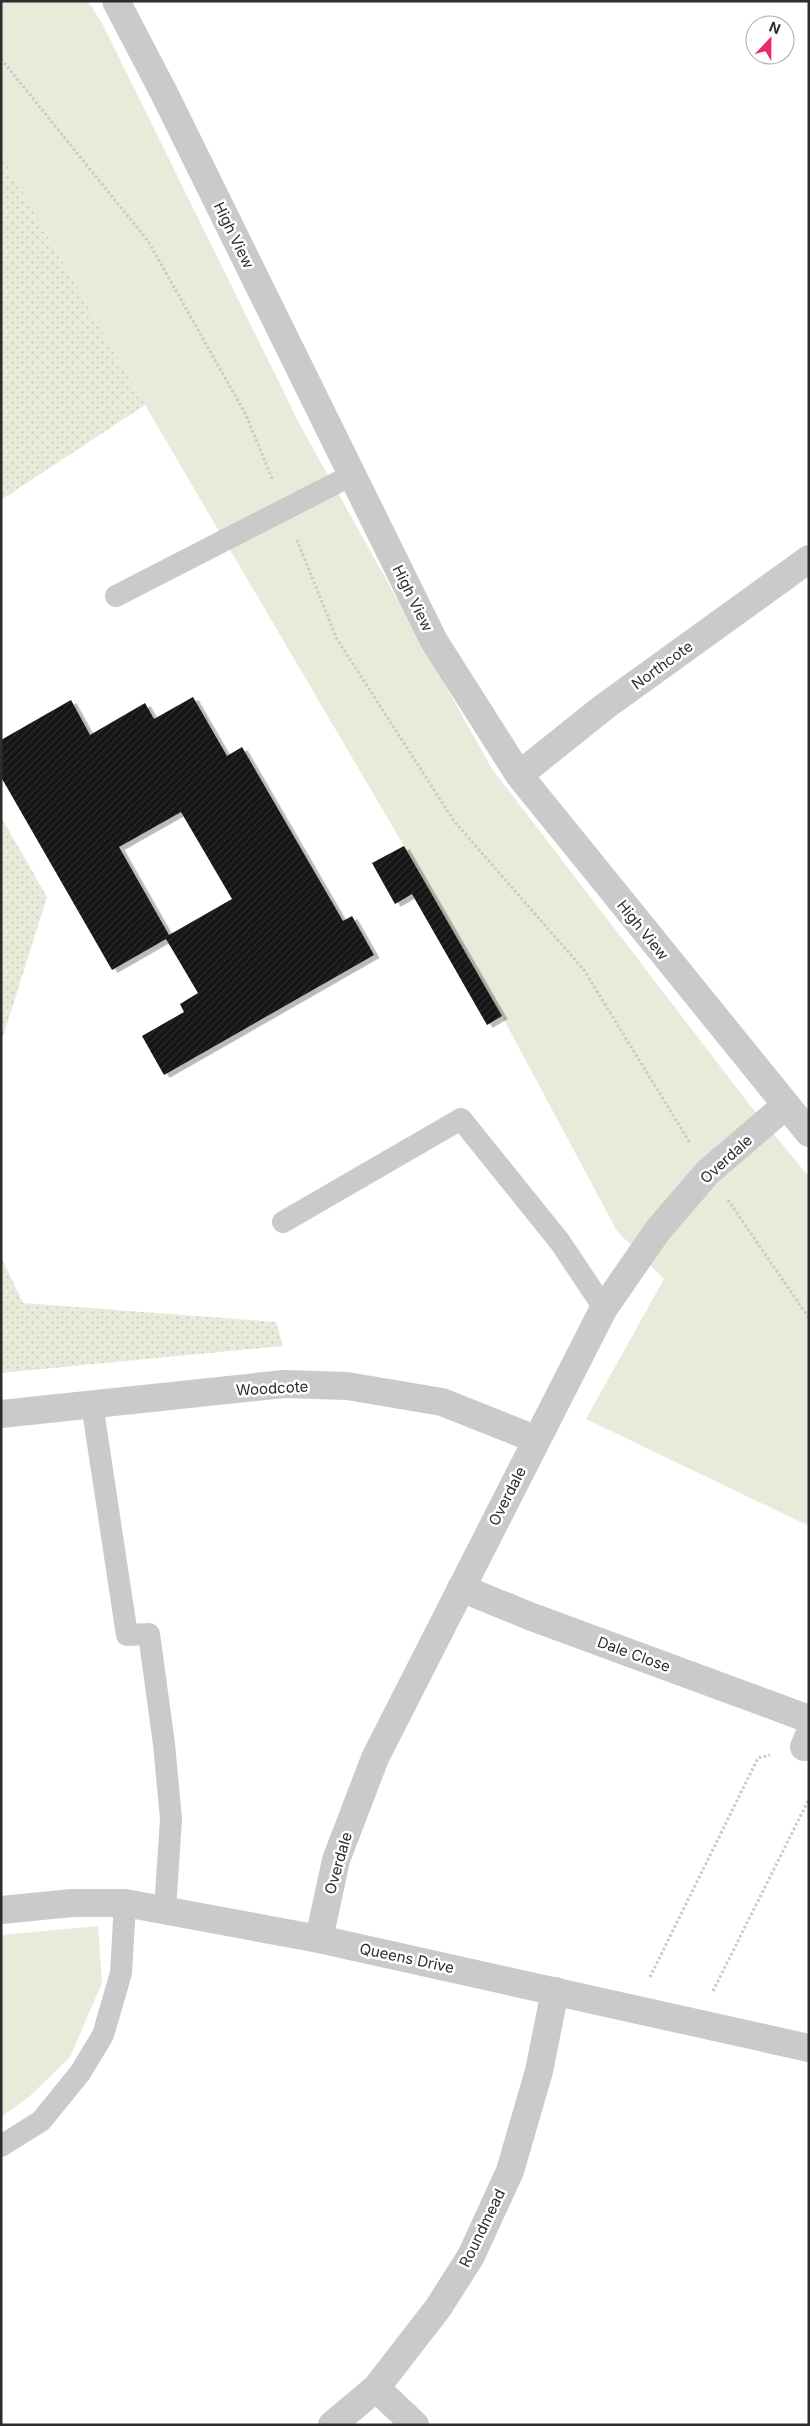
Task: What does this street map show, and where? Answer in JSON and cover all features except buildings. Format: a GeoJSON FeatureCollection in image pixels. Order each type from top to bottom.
{"type":"FeatureCollection","features":[{"type":"Feature","properties":{"kind":"street","name":"High View"},"geometry":{"type":"LineString","coordinates":[[116,1],[164,93],[434,641],[519,776],[785,1106],[809,1133]]}},
{"type":"Feature","properties":{"kind":"street","name":"Northcote"},"geometry":{"type":"LineString","coordinates":[[519,776],[604,707],[809,559]]}},
{"type":"Feature","properties":{"kind":"street","name":"Overdale"},"geometry":{"type":"LineString","coordinates":[[319,1939],[336,1860],[375,1758],[535,1439],[604,1308],[658,1230],[708,1172],[785,1106]]}},
{"type":"Feature","properties":{"kind":"street","name":"Woodcote"},"geometry":{"type":"LineString","coordinates":[[1,1414],[284,1384],[347,1386],[442,1402],[535,1439]]}},
{"type":"Feature","properties":{"kind":"street","name":"Dale Close"},"geometry":{"type":"LineString","coordinates":[[461,1588],[532,1617],[809,1718]]}},
{"type":"Feature","properties":{"kind":"street","name":"Queens Drive"},"geometry":{"type":"LineString","coordinates":[[1,1910],[72,1903],[125,1903],[319,1939],[809,2048]]}},
{"type":"Feature","properties":{"kind":"street","name":"Roundmead"},"geometry":{"type":"LineString","coordinates":[[332,2425],[376,2388],[438,2308],[471,2256],[510,2171],[539,2071],[555,1991]]}},
{"type":"Feature","properties":{"kind":"street"},"geometry":{"type":"LineString","coordinates":[[376,2388],[416,2425]]}},
{"type":"Feature","properties":{"kind":"lane"},"geometry":{"type":"LineString","coordinates":[[116,596],[352,476]]}},
{"type":"Feature","properties":{"kind":"lane"},"geometry":{"type":"LineString","coordinates":[[283,1222],[461,1119],[560,1242],[604,1308]]}},
{"type":"Feature","properties":{"kind":"lane"},"geometry":{"type":"LineString","coordinates":[[92,1404],[127,1635],[149,1634],[164,1744],[171,1819],[165,1910]]}},
{"type":"Feature","properties":{"kind":"lane"},"geometry":{"type":"LineString","coordinates":[[1,2146],[41,2121],[80,2073],[103,2035],[121,1973],[125,1903]]}},
{"type":"Feature","properties":{"kind":"path"},"geometry":{"type":"LineString","coordinates":[[1,59],[148,241],[246,416],[337,640],[454,821],[584,970],[708,1172],[809,1318]]}},
{"type":"Feature","properties":{"kind":"path"},"geometry":{"type":"LineString","coordinates":[[634,2009],[758,1758],[806,1741]]}},
{"type":"Feature","properties":{"kind":"path"},"geometry":{"type":"LineString","coordinates":[[697,2023],[809,1799]]}},
{"type":"Feature","properties":{"kind":"green space"},"geometry":{"type":"Polygon","coordinates":[[[1,1],[88,1],[103,25],[300,425],[492,769],[749,1104],[809,1177],[809,1526],[586,1419],[664,1279],[617,1231],[502,1016],[1,155],[1,1]]]}},
{"type":"Feature","properties":{"kind":"green space"},"geometry":{"type":"Polygon","coordinates":[[[1,155],[145,405],[1,500],[1,155]]]}},
{"type":"Feature","properties":{"kind":"green space"},"geometry":{"type":"Polygon","coordinates":[[[1,817],[47,897],[1,1043],[1,817]]]}},
{"type":"Feature","properties":{"kind":"green space"},"geometry":{"type":"Polygon","coordinates":[[[1,1257],[23,1303],[276,1322],[283,1346],[1,1373],[1,1257]]]}},
{"type":"Feature","properties":{"kind":"green space"},"geometry":{"type":"Polygon","coordinates":[[[98,1926],[102,1983],[70,2057],[30,2096],[1,2117],[1,1935],[98,1926]]]}}]}
